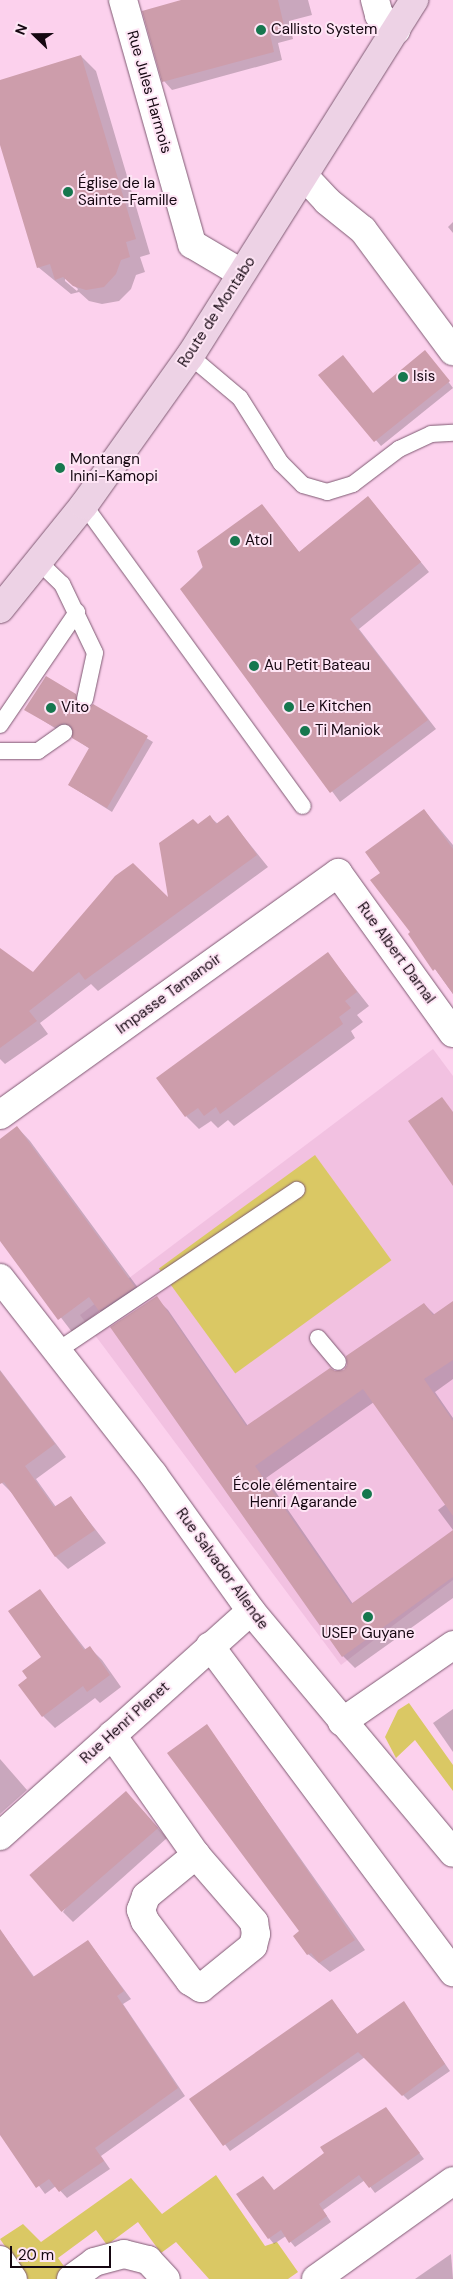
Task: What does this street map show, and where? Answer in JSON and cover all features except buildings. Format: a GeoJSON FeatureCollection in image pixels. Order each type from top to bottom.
{"type":"FeatureCollection","features":[{"type":"Feature","properties":{"kind":"main road","name":"Route de Montabo"},"geometry":{"type":"LineString","coordinates":[[0,610],[84,504],[190,356],[414,0]]}},
{"type":"Feature","properties":{"kind":"street","name":"Rue Jules Harmois"},"geometry":{"type":"LineString","coordinates":[[123,0],[192,244],[241,273]]}},
{"type":"Feature","properties":{"kind":"street"},"geometry":{"type":"LineString","coordinates":[[375,0],[379,15],[396,30]]}},
{"type":"Feature","properties":{"kind":"street"},"geometry":{"type":"LineString","coordinates":[[304,176],[327,201],[363,230],[453,351]]}},
{"type":"Feature","properties":{"kind":"street","name":"Rue Albert Darnal"},"geometry":{"type":"LineString","coordinates":[[338,873],[453,1033]]}},
{"type":"Feature","properties":{"kind":"street","name":"Impasse Tamanoir"},"geometry":{"type":"LineString","coordinates":[[0,1115],[338,873]]}},
{"type":"Feature","properties":{"kind":"street","name":"Rue Salvador Allende"},"geometry":{"type":"LineString","coordinates":[[0,1278],[153,1474],[251,1611],[453,1853]]}},
{"type":"Feature","properties":{"kind":"street","name":"Rue Henri Plenet"},"geometry":{"type":"LineString","coordinates":[[0,1836],[251,1611]]}},
{"type":"Feature","properties":{"kind":"street"},"geometry":{"type":"LineString","coordinates":[[342,1722],[453,1645]]}},
{"type":"Feature","properties":{"kind":"street"},"geometry":{"type":"LineString","coordinates":[[210,1646],[453,1972]]}},
{"type":"Feature","properties":{"kind":"street"},"geometry":{"type":"LineString","coordinates":[[112,1735],[196,1855],[254,1922],[256,1934],[253,1946],[201,1988],[190,1981],[145,1921],[140,1910],[146,1896],[196,1855]]}},
{"type":"Feature","properties":{"kind":"street"},"geometry":{"type":"LineString","coordinates":[[316,2279],[453,2181]]}},
{"type":"Feature","properties":{"kind":"street"},"geometry":{"type":"LineString","coordinates":[[71,2279],[94,2262],[124,2254],[148,2260],[166,2279]]}},
{"type":"Feature","properties":{"kind":"street"},"geometry":{"type":"LineString","coordinates":[[0,2260],[13,2279]]}},
{"type":"Feature","properties":{"kind":"lane"},"geometry":{"type":"LineString","coordinates":[[190,356],[240,398],[282,463],[303,485],[327,492],[353,484],[399,449],[431,434],[453,433]]}},
{"type":"Feature","properties":{"kind":"lane"},"geometry":{"type":"LineString","coordinates":[[84,504],[303,806]]}},
{"type":"Feature","properties":{"kind":"lane"},"geometry":{"type":"LineString","coordinates":[[39,562],[62,584],[95,653],[85,699]]}},
{"type":"Feature","properties":{"kind":"lane"},"geometry":{"type":"LineString","coordinates":[[0,725],[77,612]]}},
{"type":"Feature","properties":{"kind":"lane"},"geometry":{"type":"LineString","coordinates":[[0,751],[38,751],[64,733]]}},
{"type":"Feature","properties":{"kind":"lane"},"geometry":{"type":"LineString","coordinates":[[57,1351],[297,1190]]}},
{"type":"Feature","properties":{"kind":"lane"},"geometry":{"type":"LineString","coordinates":[[318,1338],[338,1362]]}},
{"type":"Feature","properties":{"kind":"shaded area"},"geometry":{"type":"Polygon","coordinates":[[[433,1049],[453,1076],[453,1580],[341,1665],[80,1315],[433,1049]]]}},
{"type":"Feature","properties":{"kind":"shaded area"},"geometry":{"type":"Polygon","coordinates":[[[315,1155],[391,1260],[235,1374],[159,1268],[315,1155]]]}},
{"type":"Feature","properties":{"kind":"shaded area"},"geometry":{"type":"Polygon","coordinates":[[[409,1703],[453,1765],[453,1791],[415,1740],[396,1758],[385,1737],[398,1710],[409,1703]]]}},
{"type":"Feature","properties":{"kind":"shaded area"},"geometry":{"type":"Polygon","coordinates":[[[216,2175],[265,2246],[277,2242],[298,2272],[288,2279],[209,2279],[176,2242],[161,2253],[138,2222],[107,2245],[96,2230],[58,2258],[69,2273],[58,2279],[28,2279],[0,2239],[23,2224],[41,2242],[131,2178],[162,2214],[216,2175]]]}},
{"type":"Feature","properties":{"kind":"place","name":"Callisto System"},"geometry":{"type":"Point","coordinates":[261,30]}},
{"type":"Feature","properties":{"kind":"place","name":"Église de la Sainte-Famille"},"geometry":{"type":"Point","coordinates":[68,192]}},
{"type":"Feature","properties":{"kind":"place","name":"Isis"},"geometry":{"type":"Point","coordinates":[403,377]}},
{"type":"Feature","properties":{"kind":"place","name":"Montangn Inini-Kamopi"},"geometry":{"type":"Point","coordinates":[60,468]}},
{"type":"Feature","properties":{"kind":"place","name":"Atol"},"geometry":{"type":"Point","coordinates":[235,541]}},
{"type":"Feature","properties":{"kind":"place","name":"Au Petit Bateau"},"geometry":{"type":"Point","coordinates":[254,666]}},
{"type":"Feature","properties":{"kind":"place","name":"Le Kitchen"},"geometry":{"type":"Point","coordinates":[289,707]}},
{"type":"Feature","properties":{"kind":"place","name":"Vito"},"geometry":{"type":"Point","coordinates":[51,708]}},
{"type":"Feature","properties":{"kind":"place","name":"Ti Maniok"},"geometry":{"type":"Point","coordinates":[305,731]}},
{"type":"Feature","properties":{"kind":"place","name":"École élémentaire Henri Agarande"},"geometry":{"type":"Point","coordinates":[367,1494]}},
{"type":"Feature","properties":{"kind":"place","name":"USEP Guyane"},"geometry":{"type":"Point","coordinates":[368,1617]}}]}
